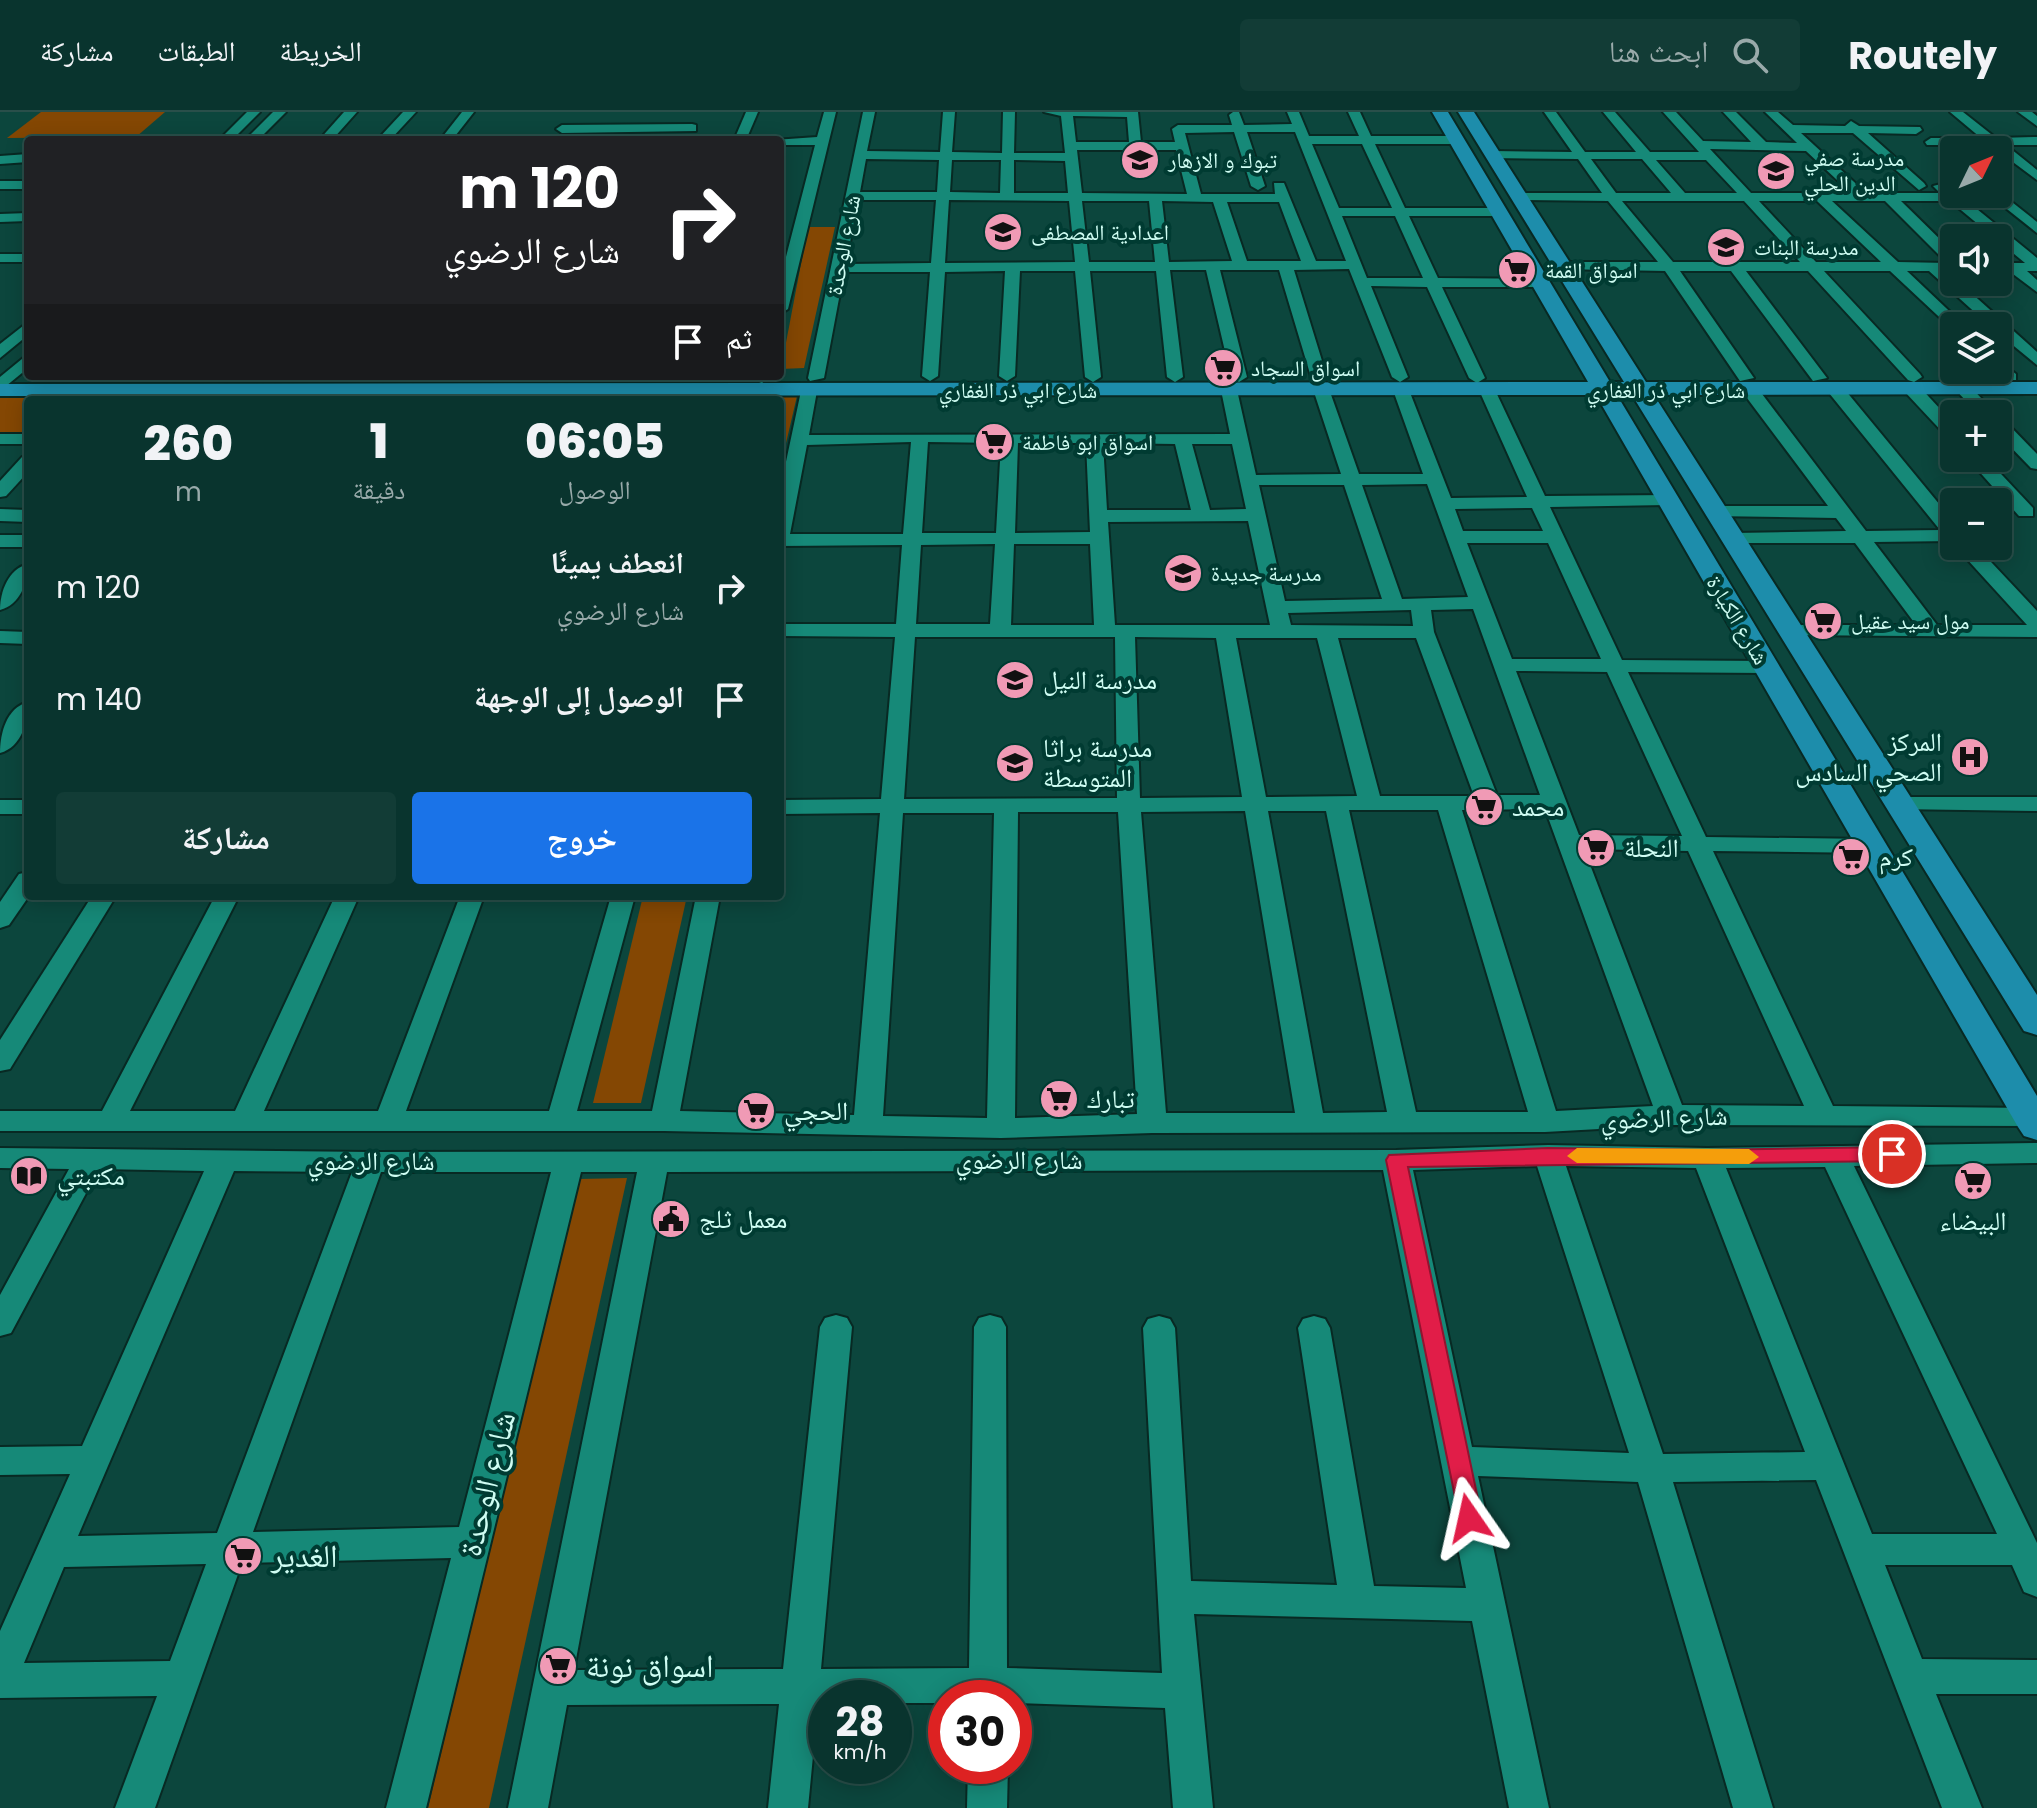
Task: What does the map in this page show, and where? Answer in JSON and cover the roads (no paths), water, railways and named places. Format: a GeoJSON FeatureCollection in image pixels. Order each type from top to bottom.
{"type":"FeatureCollection","features":[{"type":"Feature","properties":{"kind":"main road","name":"شارع الكيارة"},"geometry":{"type":"LineString","coordinates":[[1440,112],[1456,140],[1506,209],[1533,219],[2037,1023]]}},
{"type":"Feature","properties":{"kind":"main road","name":"شارع الكيارة"},"geometry":{"type":"LineString","coordinates":[[1466,112],[1493,155],[1506,209],[1539,283],[2034,1123]]}},
{"type":"Feature","properties":{"kind":"main road"},"geometry":{"type":"LineString","coordinates":[[1614,347],[1654,370],[1701,384]]}},
{"type":"Feature","properties":{"kind":"main road"},"geometry":{"type":"LineString","coordinates":[[1533,384],[1566,372],[1577,361],[1579,351]]}},
{"type":"Feature","properties":{"kind":"main road","name":"شارع ابي ذر الغفاري"},"geometry":{"type":"LineString","coordinates":[[2012,375],[2036,386]]}},
{"type":"Feature","properties":{"kind":"main road","name":"شارع ابي ذر الغفاري"},"geometry":{"type":"LineString","coordinates":[[577,386],[649,395],[930,376],[1175,377],[1234,383]]}},
{"type":"Feature","properties":{"kind":"main road","name":"شارع ابي ذر الغفاري"},"geometry":{"type":"LineString","coordinates":[[1912,383],[1940,379]]}},
{"type":"Feature","properties":{"kind":"main road"},"geometry":{"type":"LineString","coordinates":[[2,383],[52,380]]}},
{"type":"Feature","properties":{"kind":"main road","name":"شارع ابي ذر الغفاري"},"geometry":{"type":"LineString","coordinates":[[2,383],[400,395],[464,384],[762,386]]}},
{"type":"Feature","properties":{"kind":"main road","name":"شارع ابي ذر الغفاري"},"geometry":{"type":"LineString","coordinates":[[812,384],[1912,383],[1962,388],[2036,386]]}},
{"type":"Feature","properties":{"kind":"main road"},"geometry":{"type":"LineString","coordinates":[[1533,384],[1581,396],[1619,418]]}},
{"type":"Feature","properties":{"kind":"main road"},"geometry":{"type":"LineString","coordinates":[[1658,418],[1666,398],[1701,384]]}},
{"type":"Feature","properties":{"kind":"main road"},"geometry":{"type":"LineString","coordinates":[[1825,767],[1893,789]]}},
{"type":"Feature","properties":{"kind":"main road"},"geometry":{"type":"LineString","coordinates":[[1841,794],[1864,787],[1893,789]]}},
{"type":"Feature","properties":{"kind":"street"},"geometry":{"type":"LineString","coordinates":[[229,136],[254,112]]}},
{"type":"Feature","properties":{"kind":"street"},"geometry":{"type":"LineString","coordinates":[[255,136],[280,112]]}},
{"type":"Feature","properties":{"kind":"street"},"geometry":{"type":"LineString","coordinates":[[329,136],[351,112]]}},
{"type":"Feature","properties":{"kind":"street"},"geometry":{"type":"LineString","coordinates":[[387,136],[410,112]]}},
{"type":"Feature","properties":{"kind":"street"},"geometry":{"type":"LineString","coordinates":[[449,136],[468,112]]}},
{"type":"Feature","properties":{"kind":"street"},"geometry":{"type":"LineString","coordinates":[[570,112],[558,134],[689,134],[697,112]]}},
{"type":"Feature","properties":{"kind":"street"},"geometry":{"type":"LineString","coordinates":[[622,134],[634,112]]}},
{"type":"Feature","properties":{"kind":"street"},"geometry":{"type":"LineString","coordinates":[[742,136],[752,112]]}},
{"type":"Feature","properties":{"kind":"street","name":"شارع الوحدة"},"geometry":{"type":"LineString","coordinates":[[784,281],[816,218],[823,141],[830,112]]}},
{"type":"Feature","properties":{"kind":"street","name":"شارع الوحدة"},"geometry":{"type":"LineString","coordinates":[[816,218],[852,196],[869,112]]}},
{"type":"Feature","properties":{"kind":"street"},"geometry":{"type":"LineString","coordinates":[[930,376],[949,112]]}},
{"type":"Feature","properties":{"kind":"street"},"geometry":{"type":"LineString","coordinates":[[1007,197],[1009,112]]}},
{"type":"Feature","properties":{"kind":"street"},"geometry":{"type":"LineString","coordinates":[[1050,112],[1133,113],[1135,146]]}},
{"type":"Feature","properties":{"kind":"street"},"geometry":{"type":"LineString","coordinates":[[1067,112],[1093,377]]}},
{"type":"Feature","properties":{"kind":"street"},"geometry":{"type":"LineString","coordinates":[[1174,112],[1193,192]]}},
{"type":"Feature","properties":{"kind":"street"},"geometry":{"type":"LineString","coordinates":[[1234,112],[1258,186]]}},
{"type":"Feature","properties":{"kind":"street"},"geometry":{"type":"LineString","coordinates":[[1293,112],[1311,156],[1297,188],[1310,265]]}},
{"type":"Feature","properties":{"kind":"street"},"geometry":{"type":"LineString","coordinates":[[1354,112],[1617,666],[1823,1116]]}},
{"type":"Feature","properties":{"kind":"street"},"geometry":{"type":"LineString","coordinates":[[1550,112],[1612,197],[1669,266],[1748,384],[1931,631]]}},
{"type":"Feature","properties":{"kind":"street"},"geometry":{"type":"LineString","coordinates":[[1609,112],[1681,197]]}},
{"type":"Feature","properties":{"kind":"street"},"geometry":{"type":"LineString","coordinates":[[1669,112],[1813,266],[1940,417]]}},
{"type":"Feature","properties":{"kind":"street"},"geometry":{"type":"LineString","coordinates":[[1729,112],[1762,146]]}},
{"type":"Feature","properties":{"kind":"street"},"geometry":{"type":"LineString","coordinates":[[1771,112],[1863,197]]}},
{"type":"Feature","properties":{"kind":"street"},"geometry":{"type":"LineString","coordinates":[[1837,112],[1919,186]]}},
{"type":"Feature","properties":{"kind":"street"},"geometry":{"type":"LineString","coordinates":[[1894,112],[1940,149]]}},
{"type":"Feature","properties":{"kind":"street"},"geometry":{"type":"LineString","coordinates":[[1956,112],[1985,136]]}},
{"type":"Feature","properties":{"kind":"street"},"geometry":{"type":"LineString","coordinates":[[2024,112],[2037,122]]}},
{"type":"Feature","properties":{"kind":"street"},"geometry":{"type":"LineString","coordinates":[[1178,129],[1239,129],[1367,140],[1456,140]]}},
{"type":"Feature","properties":{"kind":"street"},"geometry":{"type":"LineString","coordinates":[[1789,129],[1916,130]]}},
{"type":"Feature","properties":{"kind":"street"},"geometry":{"type":"LineString","coordinates":[[784,141],[823,141]]}},
{"type":"Feature","properties":{"kind":"street"},"geometry":{"type":"LineString","coordinates":[[2012,141],[2037,141]]}},
{"type":"Feature","properties":{"kind":"street"},"geometry":{"type":"LineString","coordinates":[[1931,142],[1940,142]]}},
{"type":"Feature","properties":{"kind":"street"},"geometry":{"type":"LineString","coordinates":[[861,155],[1008,157],[1135,146],[1182,146]]}},
{"type":"Feature","properties":{"kind":"street"},"geometry":{"type":"LineString","coordinates":[[1493,155],[1809,147]]}},
{"type":"Feature","properties":{"kind":"street"},"geometry":{"type":"LineString","coordinates":[[1311,156],[1327,156]]}},
{"type":"Feature","properties":{"kind":"street"},"geometry":{"type":"LineString","coordinates":[[1359,156],[1375,156]]}},
{"type":"Feature","properties":{"kind":"street"},"geometry":{"type":"LineString","coordinates":[[0,160],[24,158]]}},
{"type":"Feature","properties":{"kind":"street"},"geometry":{"type":"LineString","coordinates":[[2012,160],[2037,176]]}},
{"type":"Feature","properties":{"kind":"street"},"geometry":{"type":"LineString","coordinates":[[0,185],[24,185]]}},
{"type":"Feature","properties":{"kind":"street"},"geometry":{"type":"LineString","coordinates":[[1851,185],[1940,189]]}},
{"type":"Feature","properties":{"kind":"street"},"geometry":{"type":"LineString","coordinates":[[852,196],[1155,198],[1258,186],[1297,188],[1333,212],[1400,212],[1506,209],[1612,197],[1889,197],[1940,191]]}},
{"type":"Feature","properties":{"kind":"street"},"geometry":{"type":"LineString","coordinates":[[1193,192],[1219,198],[1297,188]]}},
{"type":"Feature","properties":{"kind":"street"},"geometry":{"type":"LineString","coordinates":[[1820,197],[1942,312]]}},
{"type":"Feature","properties":{"kind":"street"},"geometry":{"type":"LineString","coordinates":[[1889,197],[1940,250]]}},
{"type":"Feature","properties":{"kind":"street"},"geometry":{"type":"LineString","coordinates":[[1155,198],[1175,377]]}},
{"type":"Feature","properties":{"kind":"street"},"geometry":{"type":"LineString","coordinates":[[1219,198],[1241,266]]}},
{"type":"Feature","properties":{"kind":"street"},"geometry":{"type":"LineString","coordinates":[[11,201],[24,200]]}},
{"type":"Feature","properties":{"kind":"street"},"geometry":{"type":"LineString","coordinates":[[1970,208],[2037,266]]}},
{"type":"Feature","properties":{"kind":"street"},"geometry":{"type":"LineString","coordinates":[[2011,208],[2037,229]]}},
{"type":"Feature","properties":{"kind":"street"},"geometry":{"type":"LineString","coordinates":[[2015,211],[2037,211]]}},
{"type":"Feature","properties":{"kind":"street"},"geometry":{"type":"LineString","coordinates":[[1333,212],[1362,282],[1671,1115]]}},
{"type":"Feature","properties":{"kind":"street"},"geometry":{"type":"LineString","coordinates":[[0,218],[24,217]]}},
{"type":"Feature","properties":{"kind":"street","name":"شارع الوحدة"},"geometry":{"type":"LineString","coordinates":[[784,517],[838,268],[816,218]]}},
{"type":"Feature","properties":{"kind":"street"},"geometry":{"type":"LineString","coordinates":[[2,260],[24,258]]}},
{"type":"Feature","properties":{"kind":"street"},"geometry":{"type":"LineString","coordinates":[[1285,265],[1350,479],[1394,605]]}},
{"type":"Feature","properties":{"kind":"street"},"geometry":{"type":"LineString","coordinates":[[838,268],[1355,265]]}},
{"type":"Feature","properties":{"kind":"street"},"geometry":{"type":"LineString","coordinates":[[1212,266],[1234,383],[1240,439],[1282,632]]}},
{"type":"Feature","properties":{"kind":"street"},"geometry":{"type":"LineString","coordinates":[[1563,266],[1940,266]]}},
{"type":"Feature","properties":{"kind":"street"},"geometry":{"type":"LineString","coordinates":[[1735,266],[1827,383],[1940,505]]}},
{"type":"Feature","properties":{"kind":"street"},"geometry":{"type":"LineString","coordinates":[[2012,267],[2037,266]]}},
{"type":"Feature","properties":{"kind":"street"},"geometry":{"type":"LineString","coordinates":[[1007,376],[1013,267]]}},
{"type":"Feature","properties":{"kind":"street"},"geometry":{"type":"LineString","coordinates":[[1933,267],[2037,360]]}},
{"type":"Feature","properties":{"kind":"street"},"geometry":{"type":"LineString","coordinates":[[2012,272],[2037,288]]}},
{"type":"Feature","properties":{"kind":"street"},"geometry":{"type":"LineString","coordinates":[[1362,282],[1539,283]]}},
{"type":"Feature","properties":{"kind":"street"},"geometry":{"type":"LineString","coordinates":[[0,353],[24,331]]}},
{"type":"Feature","properties":{"kind":"street"},"geometry":{"type":"LineString","coordinates":[[2,383],[24,363]]}},
{"type":"Feature","properties":{"kind":"street"},"geometry":{"type":"LineString","coordinates":[[1962,388],[1974,400]]}},
{"type":"Feature","properties":{"kind":"street"},"geometry":{"type":"LineString","coordinates":[[799,440],[920,437],[1240,439]]}},
{"type":"Feature","properties":{"kind":"street"},"geometry":{"type":"LineString","coordinates":[[868,1124],[920,437]]}},
{"type":"Feature","properties":{"kind":"street"},"geometry":{"type":"LineString","coordinates":[[1000,631],[1010,437]]}},
{"type":"Feature","properties":{"kind":"street"},"geometry":{"type":"LineString","coordinates":[[1094,438],[1100,538],[1115,631],[1152,1123]]}},
{"type":"Feature","properties":{"kind":"street"},"geometry":{"type":"LineString","coordinates":[[1182,438],[1202,516]]}},
{"type":"Feature","properties":{"kind":"street"},"geometry":{"type":"LineString","coordinates":[[2012,438],[2037,464]]}},
{"type":"Feature","properties":{"kind":"street"},"geometry":{"type":"LineString","coordinates":[[0,439],[24,439]]}},
{"type":"Feature","properties":{"kind":"street"},"geometry":{"type":"LineString","coordinates":[[0,492],[24,465]]}},
{"type":"Feature","properties":{"kind":"street"},"geometry":{"type":"LineString","coordinates":[[1990,472],[2031,512]]}},
{"type":"Feature","properties":{"kind":"street"},"geometry":{"type":"LineString","coordinates":[[1249,480],[1435,479]]}},
{"type":"Feature","properties":{"kind":"street"},"geometry":{"type":"LineString","coordinates":[[1444,504],[1667,499]]}},
{"type":"Feature","properties":{"kind":"street"},"geometry":{"type":"LineString","coordinates":[[1717,512],[1842,512]]}},
{"type":"Feature","properties":{"kind":"street"},"geometry":{"type":"LineString","coordinates":[[0,515],[24,516]]}},
{"type":"Feature","properties":{"kind":"street"},"geometry":{"type":"LineString","coordinates":[[1098,516],[1257,515]]}},
{"type":"Feature","properties":{"kind":"street"},"geometry":{"type":"LineString","coordinates":[[1734,539],[1940,534]]}},
{"type":"Feature","properties":{"kind":"street"},"geometry":{"type":"LineString","coordinates":[[1456,537],[1555,537]]}},
{"type":"Feature","properties":{"kind":"street"},"geometry":{"type":"LineString","coordinates":[[784,538],[1100,538]]}},
{"type":"Feature","properties":{"kind":"street"},"geometry":{"type":"LineString","coordinates":[[0,541],[24,541]]}},
{"type":"Feature","properties":{"kind":"street"},"geometry":{"type":"LineString","coordinates":[[1978,560],[2037,623]]}},
{"type":"Feature","properties":{"kind":"street"},"geometry":{"type":"LineString","coordinates":[[0,604],[24,575]]}},
{"type":"Feature","properties":{"kind":"street"},"geometry":{"type":"LineString","coordinates":[[1276,607],[1481,603]]}},
{"type":"Feature","properties":{"kind":"street"},"geometry":{"type":"LineString","coordinates":[[1420,605],[1424,632],[1488,803]]}},
{"type":"Feature","properties":{"kind":"street"},"geometry":{"type":"LineString","coordinates":[[784,630],[1424,632]]}},
{"type":"Feature","properties":{"kind":"street"},"geometry":{"type":"LineString","coordinates":[[1225,631],[1311,1123]]}},
{"type":"Feature","properties":{"kind":"street"},"geometry":{"type":"LineString","coordinates":[[1792,631],[2037,631]]}},
{"type":"Feature","properties":{"kind":"street"},"geometry":{"type":"LineString","coordinates":[[1326,632],[1370,803]]}},
{"type":"Feature","properties":{"kind":"street"},"geometry":{"type":"LineString","coordinates":[[0,637],[24,638]]}},
{"type":"Feature","properties":{"kind":"street"},"geometry":{"type":"LineString","coordinates":[[1504,665],[1765,667]]}},
{"type":"Feature","properties":{"kind":"street"},"geometry":{"type":"LineString","coordinates":[[0,746],[24,714]]}},
{"type":"Feature","properties":{"kind":"street"},"geometry":{"type":"LineString","coordinates":[[1893,789],[2037,804]]}},
{"type":"Feature","properties":{"kind":"street"},"geometry":{"type":"LineString","coordinates":[[784,807],[1555,802]]}},
{"type":"Feature","properties":{"kind":"street"},"geometry":{"type":"LineString","coordinates":[[1448,803],[1546,1139],[1651,1468],[1753,1808]]}},
{"type":"Feature","properties":{"kind":"street"},"geometry":{"type":"LineString","coordinates":[[1336,804],[1404,1123]]}},
{"type":"Feature","properties":{"kind":"street"},"geometry":{"type":"LineString","coordinates":[[1001,1128],[1006,806]]}},
{"type":"Feature","properties":{"kind":"street"},"geometry":{"type":"LineString","coordinates":[[0,807],[24,807]]}},
{"type":"Feature","properties":{"kind":"street"},"geometry":{"type":"LineString","coordinates":[[1570,842],[1871,846]]}},
{"type":"Feature","properties":{"kind":"street"},"geometry":{"type":"LineString","coordinates":[[0,920],[24,885]]}},
{"type":"Feature","properties":{"kind":"street"},"geometry":{"type":"LineString","coordinates":[[0,1062],[101,900]]}},
{"type":"Feature","properties":{"kind":"street"},"geometry":{"type":"LineString","coordinates":[[111,1121],[225,900]]}},
{"type":"Feature","properties":{"kind":"street"},"geometry":{"type":"LineString","coordinates":[[245,1121],[345,900]]}},
{"type":"Feature","properties":{"kind":"street"},"geometry":{"type":"LineString","coordinates":[[388,1122],[471,900]]}},
{"type":"Feature","properties":{"kind":"street"},"geometry":{"type":"LineString","coordinates":[[560,1122],[622,900]]}},
{"type":"Feature","properties":{"kind":"street"},"geometry":{"type":"LineString","coordinates":[[664,1121],[707,900]]}},
{"type":"Feature","properties":{"kind":"street","name":"شارع الرضوي"},"geometry":{"type":"LineString","coordinates":[[0,1158],[370,1162],[1396,1160],[1546,1139],[1671,1115],[2034,1123]]}},
{"type":"Feature","properties":{"kind":"street","name":"شارع الرضوي"},"geometry":{"type":"LineString","coordinates":[[0,1121],[664,1121],[1001,1128],[1152,1123],[1404,1123],[1707,1158],[2037,1153]]}},
{"type":"Feature","properties":{"kind":"street"},"geometry":{"type":"LineString","coordinates":[[1257,1123],[1263,1160]]}},
{"type":"Feature","properties":{"kind":"street"},"geometry":{"type":"LineString","coordinates":[[1834,1155],[2029,1552],[1860,1549]]}},
{"type":"Feature","properties":{"kind":"street"},"geometry":{"type":"LineString","coordinates":[[0,1324],[90,1158]]}},
{"type":"Feature","properties":{"kind":"street"},"geometry":{"type":"LineString","coordinates":[[1707,1158],[1962,1808]]}},
{"type":"Feature","properties":{"kind":"street"},"geometry":{"type":"LineString","coordinates":[[0,1674],[224,1159]]}},
{"type":"Feature","properties":{"kind":"street","name":"شارع الوحدة"},"geometry":{"type":"LineString","coordinates":[[406,1808],[569,1160]]}},
{"type":"Feature","properties":{"kind":"street"},"geometry":{"type":"LineString","coordinates":[[1396,1160],[1529,1808]]}},
{"type":"Feature","properties":{"kind":"street"},"geometry":{"type":"LineString","coordinates":[[528,1808],[654,1161]]}},
{"type":"Feature","properties":{"kind":"street"},"geometry":{"type":"LineString","coordinates":[[135,1808],[181,1678],[233,1548],[370,1162]]}},
{"type":"Feature","properties":{"kind":"street"},"geometry":{"type":"LineString","coordinates":[[788,1808],[836,1327]]}},
{"type":"Feature","properties":{"kind":"street"},"geometry":{"type":"LineString","coordinates":[[988,1680],[990,1327]]}},
{"type":"Feature","properties":{"kind":"street"},"geometry":{"type":"LineString","coordinates":[[1159,1328],[1174,1597],[1193,1808]]}},
{"type":"Feature","properties":{"kind":"street"},"geometry":{"type":"LineString","coordinates":[[1314,1328],[1358,1602]]}},
{"type":"Feature","properties":{"kind":"street"},"geometry":{"type":"LineString","coordinates":[[0,1461],[93,1460]]}},
{"type":"Feature","properties":{"kind":"street"},"geometry":{"type":"LineString","coordinates":[[1458,1461],[1651,1468],[1828,1466]]}},
{"type":"Feature","properties":{"kind":"street"},"geometry":{"type":"LineString","coordinates":[[54,1552],[473,1542]]}},
{"type":"Feature","properties":{"kind":"street"},"geometry":{"type":"LineString","coordinates":[[1174,1597],[1487,1605]]}},
{"type":"Feature","properties":{"kind":"street"},"geometry":{"type":"LineString","coordinates":[[1910,1676],[2037,1677]]}},
{"type":"Feature","properties":{"kind":"street"},"geometry":{"type":"LineString","coordinates":[[0,1681],[181,1678]]}},
{"type":"Feature","properties":{"kind":"street"},"geometry":{"type":"LineString","coordinates":[[551,1688],[800,1686],[928,1690]]}},
{"type":"Feature","properties":{"kind":"street"},"geometry":{"type":"LineString","coordinates":[[1032,1692],[1182,1691]]}},
{"type":"Feature","properties":{"kind":"street"},"geometry":{"type":"LineString","coordinates":[[987,1808],[988,1784]]}},
{"type":"Feature","properties":{"kind":"place","name":"تبوك و الازهار"},"geometry":{"type":"Point","coordinates":[1140,160]}},
{"type":"Feature","properties":{"kind":"place","name":"مدرسة صفي الدين الحلي"},"geometry":{"type":"Point","coordinates":[1776,171]}},
{"type":"Feature","properties":{"kind":"place","name":"اعدادية المصطفى"},"geometry":{"type":"Point","coordinates":[1003,232]}},
{"type":"Feature","properties":{"kind":"place","name":"مدرسة البنات"},"geometry":{"type":"Point","coordinates":[1726,247]}},
{"type":"Feature","properties":{"kind":"place","name":"اسواق القمة"},"geometry":{"type":"Point","coordinates":[1517,270]}},
{"type":"Feature","properties":{"kind":"place","name":"اسواق السجاد"},"geometry":{"type":"Point","coordinates":[1223,368]}},
{"type":"Feature","properties":{"kind":"place","name":"اسواق ابو فاطمة"},"geometry":{"type":"Point","coordinates":[994,442]}},
{"type":"Feature","properties":{"kind":"place","name":"مدرسة جديدة"},"geometry":{"type":"Point","coordinates":[1183,573]}},
{"type":"Feature","properties":{"kind":"place","name":"مول سيد عقيل"},"geometry":{"type":"Point","coordinates":[1823,621]}},
{"type":"Feature","properties":{"kind":"place","name":"مدرسة النيل"},"geometry":{"type":"Point","coordinates":[1015,680]}},
{"type":"Feature","properties":{"kind":"place","name":"المركز الصحي السادس"},"geometry":{"type":"Point","coordinates":[1970,757]}},
{"type":"Feature","properties":{"kind":"place","name":"مدرسة براثا المتوسطة"},"geometry":{"type":"Point","coordinates":[1015,763]}},
{"type":"Feature","properties":{"kind":"place","name":"محمد"},"geometry":{"type":"Point","coordinates":[1484,807]}},
{"type":"Feature","properties":{"kind":"place","name":"النحلة"},"geometry":{"type":"Point","coordinates":[1596,848]}},
{"type":"Feature","properties":{"kind":"place","name":"كرم"},"geometry":{"type":"Point","coordinates":[1851,857]}},
{"type":"Feature","properties":{"kind":"place","name":"تبارك"},"geometry":{"type":"Point","coordinates":[1059,1099]}},
{"type":"Feature","properties":{"kind":"place","name":"الحجي"},"geometry":{"type":"Point","coordinates":[756,1111]}},
{"type":"Feature","properties":{"kind":"place","name":"مكتبتي"},"geometry":{"type":"Point","coordinates":[29,1176]}},
{"type":"Feature","properties":{"kind":"place","name":"البيضاء"},"geometry":{"type":"Point","coordinates":[1973,1181]}},
{"type":"Feature","properties":{"kind":"place","name":"معمل ثلج"},"geometry":{"type":"Point","coordinates":[671,1219]}},
{"type":"Feature","properties":{"kind":"place","name":"الغدير"},"geometry":{"type":"Point","coordinates":[243,1556]}},
{"type":"Feature","properties":{"kind":"place","name":"اسواق نونة"},"geometry":{"type":"Point","coordinates":[558,1666]}}]}
